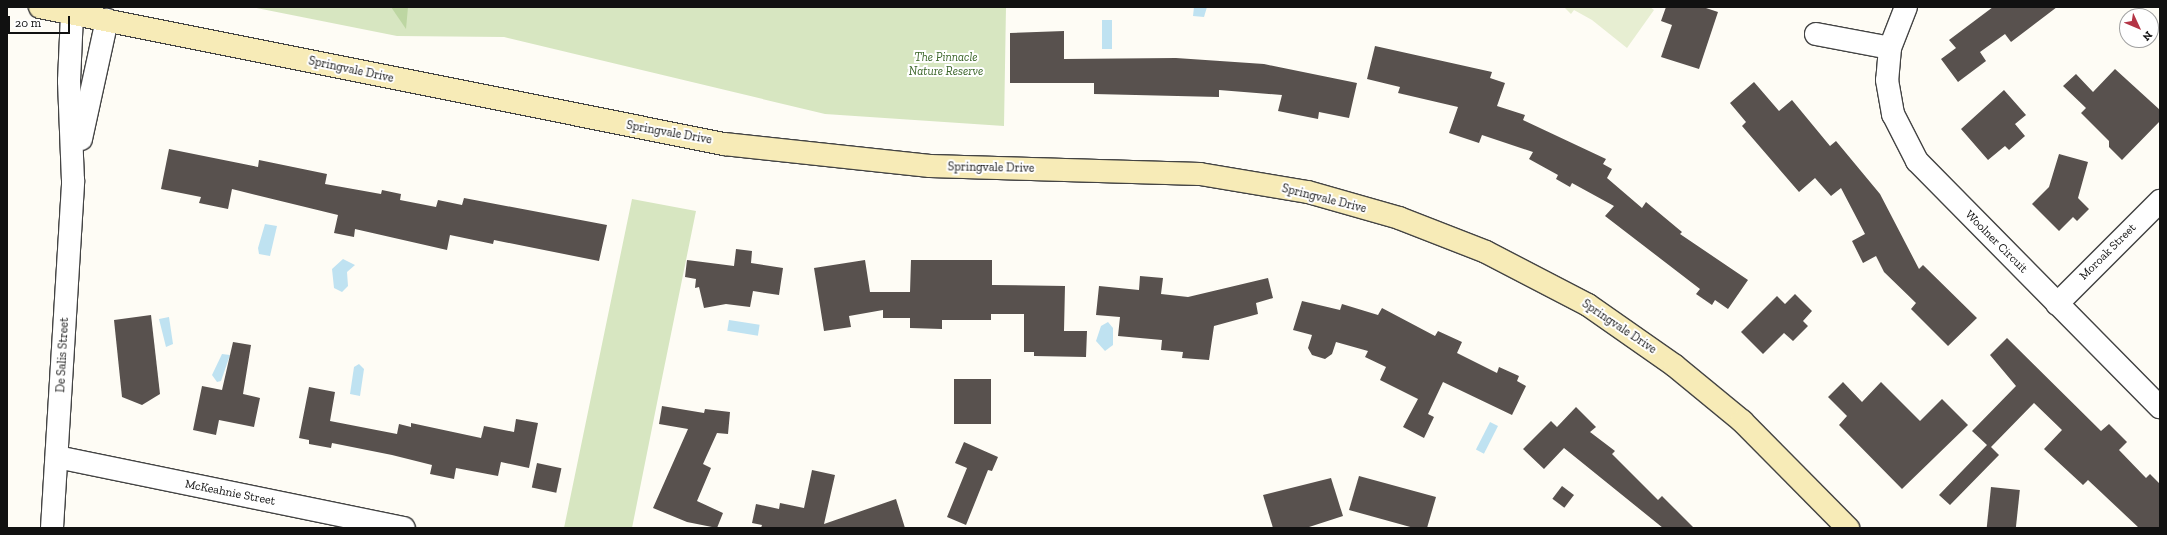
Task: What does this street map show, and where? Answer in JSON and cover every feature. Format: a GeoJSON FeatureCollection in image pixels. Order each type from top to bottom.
{"type":"FeatureCollection","features":[{"type":"Feature","properties":{"kind":"main road","name":"Springvale Drive"},"geometry":{"type":"LineString","coordinates":[[40,7],[724,144],[930,166],[1200,174],[1308,192],[1399,218],[1486,252],[1588,305],[1675,366],[1742,422],[1848,528]]}},
{"type":"Feature","properties":{"kind":"street","name":"Woolner Circuit"},"geometry":{"type":"LineString","coordinates":[[1906,7],[1890,48],[1887,80],[1893,114],[1910,151],[2057,304],[2160,407]]}},
{"type":"Feature","properties":{"kind":"street","name":"De Salis Street"},"geometry":{"type":"LineString","coordinates":[[52,528],[73,181],[69,81],[72,14]]}},
{"type":"Feature","properties":{"kind":"street","name":"De Salis Street"},"geometry":{"type":"LineString","coordinates":[[73,181],[90,85],[107,20]]}},
{"type":"Feature","properties":{"kind":"street"},"geometry":{"type":"LineString","coordinates":[[1816,34],[1890,48]]}},
{"type":"Feature","properties":{"kind":"street","name":"Moroak Street"},"geometry":{"type":"LineString","coordinates":[[2057,304],[2160,201]]}},
{"type":"Feature","properties":{"kind":"street","name":"McKeahnie Street"},"geometry":{"type":"LineString","coordinates":[[57,457],[404,528]]}},
{"type":"Feature","properties":{"kind":"green space","name":"The Pinnacle Nature Reserve"},"geometry":{"type":"Polygon","coordinates":[[[252,7],[1006,7],[1004,126],[825,114],[504,37],[397,36],[252,7]]]}},
{"type":"Feature","properties":{"kind":"green space"},"geometry":{"type":"Polygon","coordinates":[[[391,7],[408,7],[406,29],[391,7]]]}},
{"type":"Feature","properties":{"kind":"green space"},"geometry":{"type":"Polygon","coordinates":[[[1564,7],[1650,7],[1654,10],[1627,48],[1592,20],[1574,10],[1571,14],[1564,7]]]}},
{"type":"Feature","properties":{"kind":"green space"},"geometry":{"type":"Polygon","coordinates":[[[632,199],[696,211],[632,528],[564,528],[632,199]]]}},
{"type":"Feature","properties":{"kind":"water"},"geometry":{"type":"Polygon","coordinates":[[[1194,7],[1207,7],[1204,17],[1193,16],[1194,7]]]}},
{"type":"Feature","properties":{"kind":"water"},"geometry":{"type":"Polygon","coordinates":[[[1102,20],[1112,20],[1112,49],[1102,49],[1102,20]]]}},
{"type":"Feature","properties":{"kind":"water"},"geometry":{"type":"Polygon","coordinates":[[[265,224],[277,226],[270,256],[259,254],[258,248],[265,224]]]}},
{"type":"Feature","properties":{"kind":"water"},"geometry":{"type":"Polygon","coordinates":[[[343,259],[355,265],[347,272],[348,286],[342,292],[334,288],[332,269],[343,259]]]}},
{"type":"Feature","properties":{"kind":"water"},"geometry":{"type":"Polygon","coordinates":[[[169,317],[173,344],[166,347],[159,319],[169,317]]]}},
{"type":"Feature","properties":{"kind":"water"},"geometry":{"type":"Polygon","coordinates":[[[729,320],[760,325],[758,336],[727,331],[729,320]]]}},
{"type":"Feature","properties":{"kind":"water"},"geometry":{"type":"Polygon","coordinates":[[[1108,322],[1113,328],[1113,345],[1105,351],[1096,341],[1101,326],[1108,322]]]}},
{"type":"Feature","properties":{"kind":"water"},"geometry":{"type":"Polygon","coordinates":[[[222,354],[230,355],[221,381],[217,382],[212,375],[222,354]]]}},
{"type":"Feature","properties":{"kind":"water"},"geometry":{"type":"Polygon","coordinates":[[[359,364],[364,369],[360,396],[350,394],[354,367],[359,364]]]}},
{"type":"Feature","properties":{"kind":"water"},"geometry":{"type":"Polygon","coordinates":[[[1490,422],[1498,426],[1484,454],[1476,450],[1490,422]]]}},
{"type":"Feature","properties":{"kind":"building"},"geometry":{"type":"Polygon","coordinates":[[[1666,7],[1703,7],[1718,12],[1699,69],[1661,57],[1672,25],[1661,21],[1666,7]]]}},
{"type":"Feature","properties":{"kind":"building"},"geometry":{"type":"Polygon","coordinates":[[[1993,7],[2057,7],[2011,42],[2005,34],[1980,52],[1986,61],[1958,82],[1941,59],[1956,48],[1949,40],[1993,7]]]}},
{"type":"Feature","properties":{"kind":"building"},"geometry":{"type":"Polygon","coordinates":[[[1064,31],[1064,59],[1176,58],[1264,64],[1357,83],[1349,118],[1319,112],[1318,119],[1278,111],[1282,95],[1219,90],[1219,97],[1094,94],[1094,83],[1010,83],[1010,33],[1064,31]]]}},
{"type":"Feature","properties":{"kind":"building"},"geometry":{"type":"Polygon","coordinates":[[[1375,46],[1492,72],[1490,78],[1505,83],[1497,106],[1525,115],[1523,120],[1606,159],[1603,164],[1612,169],[1607,178],[1642,208],[1646,202],[1682,232],[1680,234],[1748,280],[1728,309],[1715,300],[1712,305],[1696,294],[1700,289],[1605,216],[1614,206],[1572,183],[1570,187],[1556,179],[1558,175],[1529,159],[1533,152],[1482,135],[1479,143],[1449,133],[1458,107],[1398,93],[1400,87],[1367,79],[1375,46]]]}},
{"type":"Feature","properties":{"kind":"building"},"geometry":{"type":"Polygon","coordinates":[[[2115,69],[2160,110],[2160,121],[2122,160],[2109,147],[2109,141],[2081,113],[2086,108],[2063,86],[2076,74],[2093,92],[2115,69]]]}},
{"type":"Feature","properties":{"kind":"building"},"geometry":{"type":"Polygon","coordinates":[[[1754,82],[1779,111],[1792,100],[1830,146],[1836,141],[1880,194],[1919,269],[1923,265],[1977,318],[1948,346],[1911,309],[1916,303],[1884,272],[1876,256],[1863,263],[1852,241],[1865,234],[1841,188],[1831,196],[1815,178],[1799,192],[1742,126],[1746,122],[1730,103],[1754,82]]]}},
{"type":"Feature","properties":{"kind":"building"},"geometry":{"type":"Polygon","coordinates":[[[2004,90],[2026,115],[2015,124],[2025,136],[2009,150],[2005,146],[1988,160],[1961,129],[2004,90]]]}},
{"type":"Feature","properties":{"kind":"building"},"geometry":{"type":"Polygon","coordinates":[[[169,149],[258,167],[259,160],[327,174],[325,184],[381,194],[382,190],[401,194],[400,200],[436,207],[438,200],[462,205],[464,198],[607,225],[599,261],[494,240],[493,244],[450,235],[447,250],[355,229],[354,237],[334,233],[338,215],[232,189],[228,209],[199,203],[201,197],[161,189],[169,149]]]}},
{"type":"Feature","properties":{"kind":"building"},"geometry":{"type":"Polygon","coordinates":[[[2059,154],[2088,162],[2078,198],[2089,209],[2077,221],[2073,217],[2059,231],[2032,204],[2049,187],[2059,154]]]}},
{"type":"Feature","properties":{"kind":"building"},"geometry":{"type":"Polygon","coordinates":[[[736,249],[752,251],[751,263],[783,268],[779,295],[753,291],[750,307],[726,304],[704,308],[699,287],[695,288],[696,279],[685,277],[687,260],[734,266],[736,249]]]}},
{"type":"Feature","properties":{"kind":"building"},"geometry":{"type":"Polygon","coordinates":[[[865,260],[870,292],[910,292],[911,260],[992,260],[992,285],[1065,286],[1064,331],[1087,331],[1086,357],[1034,356],[1034,352],[1024,352],[1024,314],[991,314],[991,320],[942,320],[942,329],[910,328],[910,318],[883,318],[883,310],[849,316],[851,327],[824,331],[814,268],[865,260]]]}},
{"type":"Feature","properties":{"kind":"building"},"geometry":{"type":"Polygon","coordinates":[[[1140,276],[1163,278],[1161,294],[1188,297],[1268,278],[1273,298],[1256,303],[1258,314],[1214,326],[1209,360],[1182,358],[1183,352],[1161,350],[1162,340],[1118,336],[1120,317],[1096,315],[1099,286],[1139,290],[1140,276]]]}},
{"type":"Feature","properties":{"kind":"building"},"geometry":{"type":"Polygon","coordinates":[[[1795,294],[1812,311],[1803,321],[1808,326],[1793,341],[1784,333],[1763,354],[1741,332],[1777,296],[1785,304],[1795,294]]]}},
{"type":"Feature","properties":{"kind":"building"},"geometry":{"type":"Polygon","coordinates":[[[1302,301],[1340,310],[1342,304],[1378,315],[1382,308],[1435,336],[1438,331],[1462,342],[1457,353],[1497,373],[1499,367],[1519,376],[1517,381],[1526,386],[1512,415],[1443,382],[1428,414],[1434,417],[1424,438],[1403,427],[1418,399],[1380,380],[1386,367],[1365,357],[1368,351],[1336,342],[1332,354],[1325,359],[1312,355],[1308,348],[1312,335],[1293,330],[1302,301]]]}},
{"type":"Feature","properties":{"kind":"building"},"geometry":{"type":"Polygon","coordinates":[[[151,315],[160,394],[142,405],[122,397],[114,320],[151,315]]]}},
{"type":"Feature","properties":{"kind":"building"},"geometry":{"type":"Polygon","coordinates":[[[2007,338],[2101,431],[2109,424],[2127,442],[2119,450],[2146,478],[2150,474],[2160,484],[2160,528],[2139,528],[2088,480],[2083,485],[2044,449],[2062,430],[2034,403],[1991,447],[1999,455],[1950,505],[1939,495],[1987,445],[1972,431],[2016,386],[1990,355],[2007,338]]]}},
{"type":"Feature","properties":{"kind":"building"},"geometry":{"type":"Polygon","coordinates":[[[233,342],[251,345],[243,394],[260,398],[254,427],[219,420],[216,435],[193,430],[202,386],[222,390],[233,342]]]}},
{"type":"Feature","properties":{"kind":"building"},"geometry":{"type":"Polygon","coordinates":[[[954,379],[991,379],[991,424],[954,424],[954,379]]]}},
{"type":"Feature","properties":{"kind":"building"},"geometry":{"type":"Polygon","coordinates":[[[1843,382],[1862,402],[1881,382],[1920,421],[1942,399],[1968,425],[1902,489],[1839,425],[1847,416],[1828,397],[1843,382]]]}},
{"type":"Feature","properties":{"kind":"building"},"geometry":{"type":"Polygon","coordinates":[[[309,387],[335,392],[330,421],[397,434],[399,424],[411,427],[411,423],[481,438],[484,426],[514,432],[516,419],[538,423],[529,468],[501,462],[498,476],[456,468],[454,479],[430,474],[432,465],[392,455],[332,443],[331,448],[309,444],[309,440],[299,438],[309,387]]]}},
{"type":"Feature","properties":{"kind":"building"},"geometry":{"type":"Polygon","coordinates":[[[662,406],[704,413],[705,409],[730,412],[728,434],[717,433],[703,464],[711,468],[697,501],[723,513],[717,528],[687,522],[653,508],[688,429],[659,424],[662,406]]]}},
{"type":"Feature","properties":{"kind":"building"},"geometry":{"type":"Polygon","coordinates":[[[1576,407],[1596,427],[1590,432],[1615,451],[1612,454],[1658,500],[1662,496],[1694,528],[1663,528],[1564,448],[1544,469],[1523,449],[1551,421],[1557,427],[1576,407]]]}},
{"type":"Feature","properties":{"kind":"building"},"geometry":{"type":"Polygon","coordinates":[[[964,442],[998,457],[992,471],[988,470],[966,525],[947,517],[967,468],[955,463],[964,442]]]}},
{"type":"Feature","properties":{"kind":"building"},"geometry":{"type":"Polygon","coordinates":[[[537,463],[561,468],[556,493],[532,487],[537,463]]]}},
{"type":"Feature","properties":{"kind":"building"},"geometry":{"type":"Polygon","coordinates":[[[812,470],[835,475],[824,524],[896,499],[905,528],[761,528],[762,525],[752,523],[756,504],[779,509],[780,503],[804,508],[812,470]]]}},
{"type":"Feature","properties":{"kind":"building"},"geometry":{"type":"Polygon","coordinates":[[[1359,476],[1436,497],[1427,528],[1414,528],[1349,510],[1359,476]]]}},
{"type":"Feature","properties":{"kind":"building"},"geometry":{"type":"Polygon","coordinates":[[[1331,478],[1343,516],[1306,528],[1273,528],[1263,495],[1331,478]]]}},
{"type":"Feature","properties":{"kind":"building"},"geometry":{"type":"Polygon","coordinates":[[[1562,486],[1574,495],[1564,508],[1552,499],[1562,486]]]}},
{"type":"Feature","properties":{"kind":"building"},"geometry":{"type":"Polygon","coordinates":[[[1991,487],[2020,490],[2016,528],[1987,528],[1991,487]]]}}]}
